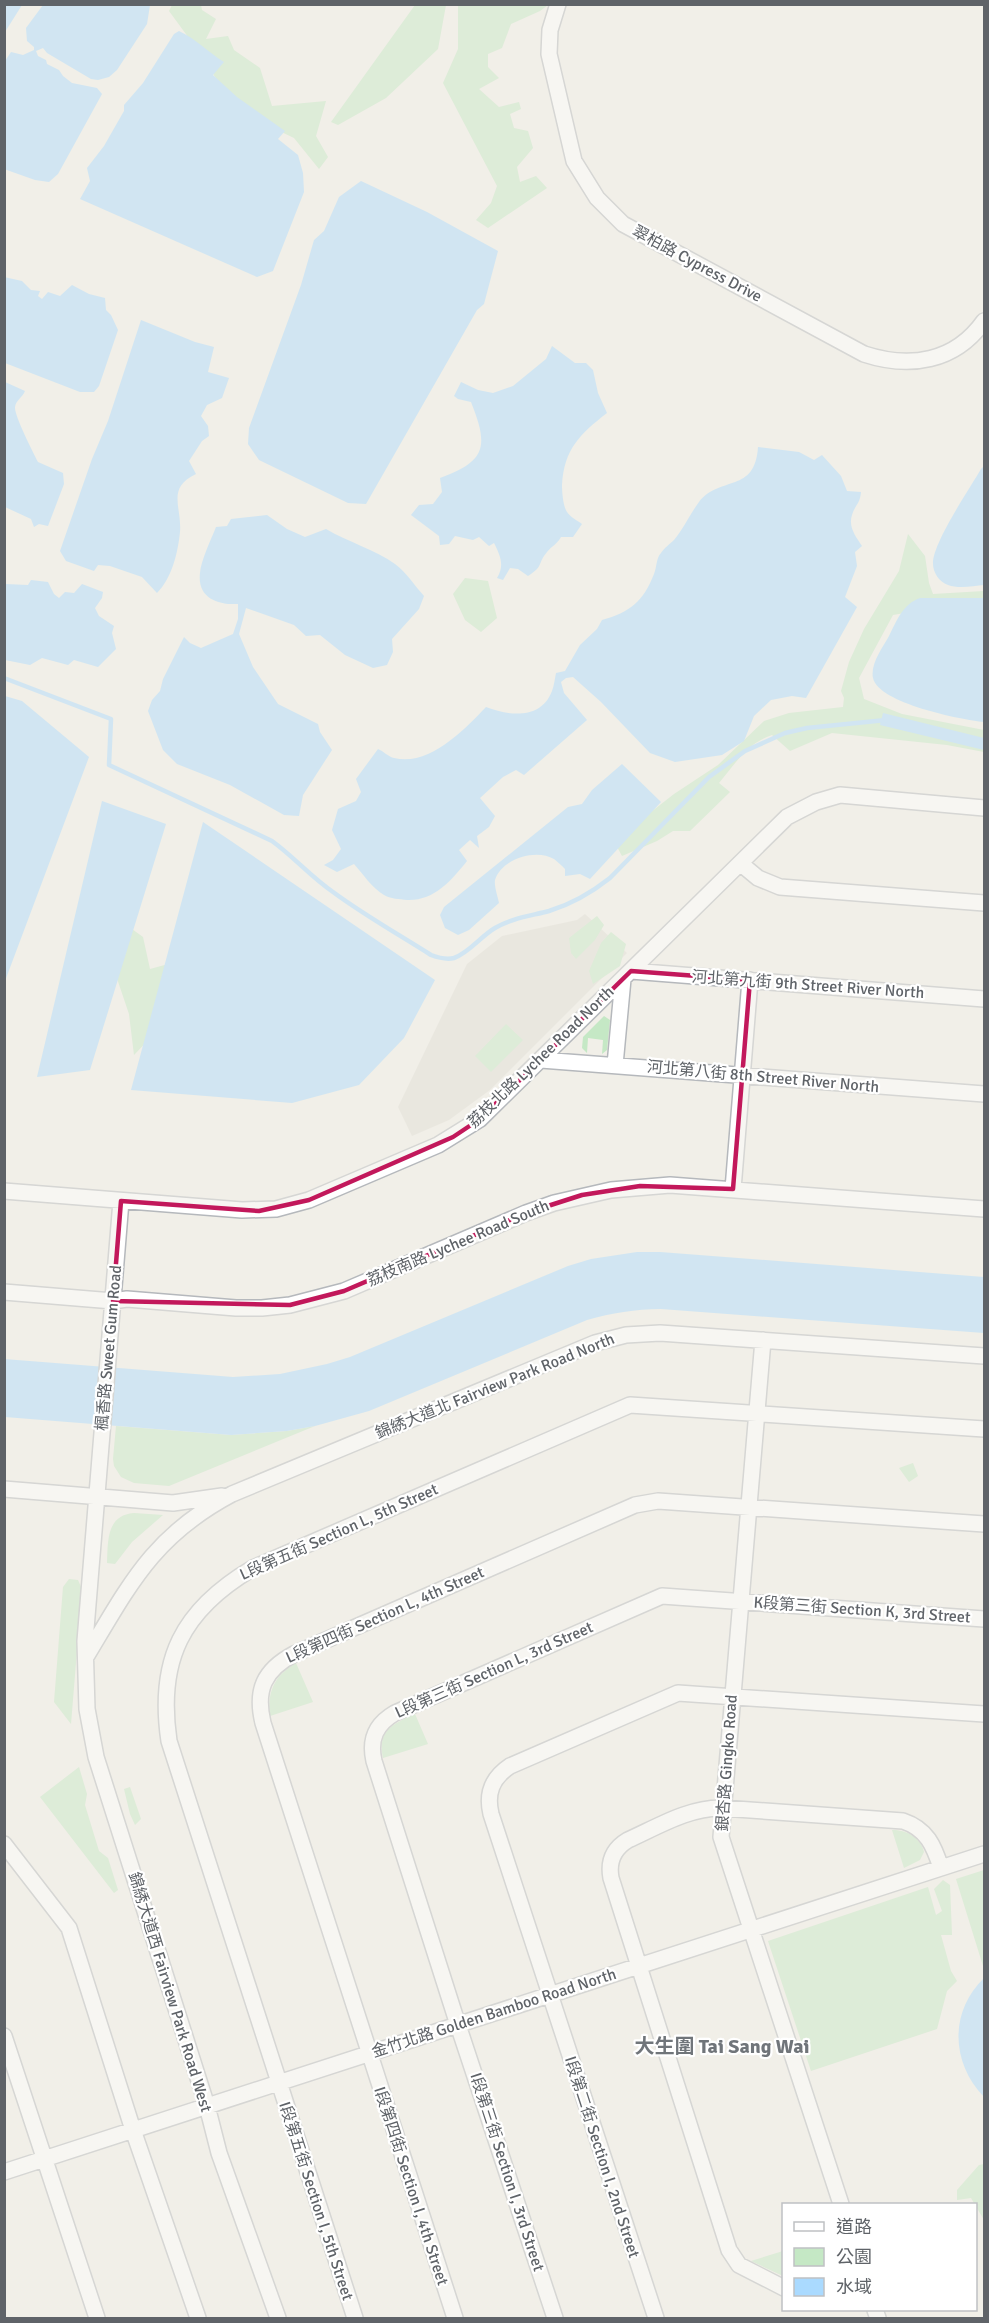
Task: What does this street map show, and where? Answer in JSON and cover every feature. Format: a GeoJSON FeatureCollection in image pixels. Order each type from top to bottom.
{"type":"FeatureCollection","features":[{"type":"Feature","properties":{"kind":"street","name":"翠柏路 Cypress Drive"},"geometry":{"type":"LineString","coordinates":[[558,4],[550,30],[549,54],[574,161],[597,198],[623,224],[864,354],[884,360],[904,363],[945,354],[963,343],[984,321]]}},
{"type":"Feature","properties":{"kind":"street","name":"荔枝北路 Lychee Road North"},"geometry":{"type":"LineString","coordinates":[[4,1191],[259,1211],[309,1200],[453,1137],[492,1108],[787,817],[816,802],[840,795],[984,808]]}},
{"type":"Feature","properties":{"kind":"street"},"geometry":{"type":"LineString","coordinates":[[740,863],[758,878],[780,887],[984,903]]}},
{"type":"Feature","properties":{"kind":"street"},"geometry":{"type":"LineString","coordinates":[[615,1065],[627,975]]}},
{"type":"Feature","properties":{"kind":"street","name":"河北第九街 9th Street River North"},"geometry":{"type":"LineString","coordinates":[[627,975],[750,980],[984,999]]}},
{"type":"Feature","properties":{"kind":"street"},"geometry":{"type":"LineString","coordinates":[[733,1189],[750,980]]}},
{"type":"Feature","properties":{"kind":"street","name":"河北第八街 8th Street River North"},"geometry":{"type":"LineString","coordinates":[[541,1059],[984,1094]]}},
{"type":"Feature","properties":{"kind":"street","name":"荔枝南路 Lychee Road South"},"geometry":{"type":"LineString","coordinates":[[4,1292],[113,1301],[127,1299],[253,1308],[290,1305],[344,1291],[526,1213],[582,1195],[650,1186],[699,1186],[984,1209]]}},
{"type":"Feature","properties":{"kind":"street","name":"楓香路 Sweet Gum Road"},"geometry":{"type":"LineString","coordinates":[[97,1496],[121,1201]]}},
{"type":"Feature","properties":{"kind":"street","name":"錦綉大道北 Fairview Park Road North"},"geometry":{"type":"LineString","coordinates":[[232,1494],[610,1338],[660,1333],[984,1356]]}},
{"type":"Feature","properties":{"kind":"street","name":"銀杏路 Gingko Road"},"geometry":{"type":"LineString","coordinates":[[763,1340],[720,1831],[722,1844],[839,2203]]}},
{"type":"Feature","properties":{"kind":"street","name":"L段第五街 Section L, 5th Street"},"geometry":{"type":"LineString","coordinates":[[278,2083],[169,1741],[165,1712],[166,1682],[174,1653],[187,1627],[205,1603],[227,1584],[253,1569],[619,1409],[642,1405],[984,1429]]}},
{"type":"Feature","properties":{"kind":"street"},"geometry":{"type":"LineString","coordinates":[[4,1489],[173,1503],[232,1494]]}},
{"type":"Feature","properties":{"kind":"street"},"geometry":{"type":"LineString","coordinates":[[84,1660],[132,1580],[160,1545],[194,1516],[232,1494]]}},
{"type":"Feature","properties":{"kind":"street","name":"錦綉大道西 Fairview Park Road West"},"geometry":{"type":"LineString","coordinates":[[97,1496],[84,1660],[87,1709],[96,1757],[207,2106],[219,2153],[278,2319]]}},
{"type":"Feature","properties":{"kind":"street","name":"L段第四街 Section L, 4th Street"},"geometry":{"type":"LineString","coordinates":[[368,2054],[262,1723],[259,1706],[261,1690],[268,1674],[279,1662],[635,1505],[658,1501],[984,1524]]}},
{"type":"Feature","properties":{"kind":"street","name":"L段第三街 Section L, 3rd Street"},"geometry":{"type":"LineString","coordinates":[[458,2025],[374,1761],[372,1749],[377,1727],[395,1713],[662,1596],[740,1602]]}},
{"type":"Feature","properties":{"kind":"street","name":"K段第三街 Section K, 3rd Street"},"geometry":{"type":"LineString","coordinates":[[740,1602],[984,1619]]}},
{"type":"Feature","properties":{"kind":"street","name":"I段第二街 Section I, 2nd Street"},"geometry":{"type":"LineString","coordinates":[[656,2319],[491,1814],[489,1792],[494,1781],[510,1766],[678,1693],[984,1714]]}},
{"type":"Feature","properties":{"kind":"street"},"geometry":{"type":"LineString","coordinates":[[782,2287],[745,2268],[732,2256],[611,1878],[609,1871],[612,1856],[621,1844],[678,1819],[706,1809],[722,1808],[903,1821],[926,1834],[941,1868]]}},
{"type":"Feature","properties":{"kind":"street"},"geometry":{"type":"LineString","coordinates":[[4,1844],[69,1928],[133,2130],[198,2319]]}},
{"type":"Feature","properties":{"kind":"street","name":"金竹北路 Golden Bamboo Road North"},"geometry":{"type":"LineString","coordinates":[[4,2172],[984,1854]]}},
{"type":"Feature","properties":{"kind":"street","name":"I段第三街 Section I, 3rd Street"},"geometry":{"type":"LineString","coordinates":[[458,2025],[555,2319]]}},
{"type":"Feature","properties":{"kind":"street"},"geometry":{"type":"LineString","coordinates":[[4,2036],[97,2319]]}},
{"type":"Feature","properties":{"kind":"street","name":"I段第四街 Section I, 4th Street"},"geometry":{"type":"LineString","coordinates":[[368,2054],[455,2319]]}},
{"type":"Feature","properties":{"kind":"street","name":"I段第五街 Section I, 5th Street"},"geometry":{"type":"LineString","coordinates":[[278,2083],[355,2319]]}},
{"type":"Feature","properties":{"kind":"highlighted area"},"geometry":{"type":"Polygon","coordinates":[[[631,971],[750,980],[733,1189],[640,1186],[582,1195],[526,1213],[344,1291],[290,1305],[113,1301],[121,1201],[259,1211],[309,1200],[453,1137],[480,1119],[631,971]]]}},
{"type":"Feature","properties":{"kind":"shaded area"},"geometry":{"type":"Polygon","coordinates":[[[585,914],[627,953],[490,1090],[449,1120],[412,1136],[398,1107],[467,964],[502,936],[577,920],[585,914]]]}},
{"type":"Feature","properties":{"kind":"green space"},"geometry":{"type":"Polygon","coordinates":[[[172,5],[201,5],[202,10],[216,19],[206,39],[228,36],[234,50],[260,68],[272,106],[326,101],[316,136],[328,157],[319,169],[294,138],[248,116],[228,99],[205,60],[169,11],[172,5]]]}},
{"type":"Feature","properties":{"kind":"green space"},"geometry":{"type":"Polygon","coordinates":[[[415,5],[446,5],[438,49],[386,98],[338,125],[331,122],[415,5]]]}},
{"type":"Feature","properties":{"kind":"green space"},"geometry":{"type":"Polygon","coordinates":[[[458,5],[548,5],[511,24],[502,48],[488,54],[488,67],[499,78],[479,89],[499,107],[519,102],[521,109],[510,114],[514,128],[528,131],[533,148],[517,167],[520,182],[536,176],[547,188],[488,228],[476,220],[491,203],[497,186],[443,83],[458,49],[458,5]]]}},
{"type":"Feature","properties":{"kind":"green space"},"geometry":{"type":"Polygon","coordinates":[[[908,534],[925,556],[933,594],[984,591],[984,611],[916,611],[893,615],[859,678],[864,699],[902,714],[984,730],[984,752],[947,745],[832,733],[790,751],[772,735],[749,748],[737,761],[719,783],[730,792],[690,831],[673,831],[657,841],[622,856],[614,841],[674,794],[718,765],[764,721],[789,713],[843,707],[844,698],[841,691],[849,662],[864,629],[899,571],[908,534]]]}},
{"type":"Feature","properties":{"kind":"green space"},"geometry":{"type":"Polygon","coordinates":[[[465,578],[488,581],[497,618],[481,632],[465,620],[453,594],[465,578]]]}},
{"type":"Feature","properties":{"kind":"green space"},"geometry":{"type":"Polygon","coordinates":[[[107,911],[143,937],[150,969],[183,960],[177,1010],[134,1055],[129,1014],[105,943],[107,911]]]}},
{"type":"Feature","properties":{"kind":"green space"},"geometry":{"type":"Polygon","coordinates":[[[597,916],[604,925],[595,940],[576,959],[571,953],[569,938],[597,916]]]}},
{"type":"Feature","properties":{"kind":"green space"},"geometry":{"type":"Polygon","coordinates":[[[611,932],[626,944],[620,966],[593,984],[589,971],[601,943],[611,932]]]}},
{"type":"Feature","properties":{"kind":"green space"},"geometry":{"type":"Polygon","coordinates":[[[604,1016],[610,1020],[607,1050],[602,1054],[603,1040],[588,1038],[587,1053],[582,1048],[583,1037],[604,1016]]]}},
{"type":"Feature","properties":{"kind":"green space"},"geometry":{"type":"Polygon","coordinates":[[[506,1024],[523,1040],[491,1072],[475,1056],[506,1024]]]}},
{"type":"Feature","properties":{"kind":"green space"},"geometry":{"type":"Polygon","coordinates":[[[116,1426],[231,1435],[287,1431],[315,1426],[169,1486],[134,1483],[121,1477],[114,1466],[113,1459],[116,1426]]]}},
{"type":"Feature","properties":{"kind":"green space"},"geometry":{"type":"Polygon","coordinates":[[[913,1463],[918,1476],[909,1482],[899,1468],[913,1463]]]}},
{"type":"Feature","properties":{"kind":"green space"},"geometry":{"type":"Polygon","coordinates":[[[134,1513],[163,1515],[132,1542],[115,1564],[107,1563],[110,1531],[113,1524],[125,1515],[134,1513]]]}},
{"type":"Feature","properties":{"kind":"green space"},"geometry":{"type":"Polygon","coordinates":[[[69,1579],[78,1580],[82,1589],[71,1724],[54,1702],[63,1587],[69,1579]]]}},
{"type":"Feature","properties":{"kind":"green space"},"geometry":{"type":"Polygon","coordinates":[[[296,1663],[313,1702],[270,1716],[271,1691],[278,1678],[296,1663]]]}},
{"type":"Feature","properties":{"kind":"green space"},"geometry":{"type":"Polygon","coordinates":[[[415,1714],[428,1744],[383,1758],[382,1741],[388,1729],[415,1714]]]}},
{"type":"Feature","properties":{"kind":"green space"},"geometry":{"type":"Polygon","coordinates":[[[79,1767],[87,1794],[85,1805],[99,1851],[108,1858],[118,1890],[114,1893],[40,1797],[79,1767]]]}},
{"type":"Feature","properties":{"kind":"green space"},"geometry":{"type":"Polygon","coordinates":[[[130,1787],[141,1819],[135,1825],[124,1789],[130,1787]]]}},
{"type":"Feature","properties":{"kind":"green space"},"geometry":{"type":"Polygon","coordinates":[[[892,1830],[907,1833],[920,1842],[924,1852],[920,1860],[904,1868],[892,1830]]]}},
{"type":"Feature","properties":{"kind":"green space"},"geometry":{"type":"Polygon","coordinates":[[[984,1870],[984,1966],[983,1966],[956,1879],[984,1870]]]}},
{"type":"Feature","properties":{"kind":"green space"},"geometry":{"type":"Polygon","coordinates":[[[943,1880],[950,1885],[952,1935],[941,1935],[951,1971],[957,1981],[947,1991],[937,2029],[811,2071],[768,1941],[928,1887],[936,1915],[942,1911],[934,1889],[943,1880]]]}},
{"type":"Feature","properties":{"kind":"green space"},"geometry":{"type":"Polygon","coordinates":[[[984,2164],[984,2220],[977,2208],[977,2203],[974,2203],[971,2198],[957,2200],[957,2190],[979,2165],[984,2164]]]}},
{"type":"Feature","properties":{"kind":"green space"},"geometry":{"type":"Polygon","coordinates":[[[782,2251],[782,2276],[751,2261],[782,2251]]]}},
{"type":"Feature","properties":{"kind":"water"},"geometry":{"type":"Polygon","coordinates":[[[4,5],[22,5],[5,32],[4,5]]]}},
{"type":"Feature","properties":{"kind":"water"},"geometry":{"type":"Polygon","coordinates":[[[43,5],[150,5],[147,24],[117,70],[109,77],[91,79],[47,53],[43,48],[36,51],[38,56],[46,60],[47,64],[59,70],[72,83],[97,88],[102,94],[58,174],[49,182],[35,180],[4,169],[5,61],[11,52],[23,55],[34,50],[34,47],[27,41],[26,28],[43,5]]]}},
{"type":"Feature","properties":{"kind":"water"},"geometry":{"type":"Polygon","coordinates":[[[179,31],[224,62],[213,75],[237,97],[285,131],[278,139],[298,155],[303,173],[304,192],[273,271],[257,277],[80,199],[90,181],[87,168],[104,146],[124,111],[124,105],[143,83],[174,34],[179,31]]]}},
{"type":"Feature","properties":{"kind":"water"},"geometry":{"type":"Polygon","coordinates":[[[361,181],[427,212],[498,251],[484,304],[477,310],[366,504],[348,503],[259,460],[248,444],[249,428],[301,285],[314,240],[324,231],[339,197],[361,181]]]}},
{"type":"Feature","properties":{"kind":"water"},"geometry":{"type":"Polygon","coordinates":[[[4,277],[22,281],[31,290],[40,291],[38,296],[42,299],[48,292],[60,296],[72,285],[89,294],[105,298],[106,310],[118,330],[99,386],[94,392],[80,392],[5,363],[4,277]]]}},
{"type":"Feature","properties":{"kind":"water"},"geometry":{"type":"Polygon","coordinates":[[[141,320],[195,342],[214,347],[208,372],[229,378],[222,398],[207,405],[201,416],[208,426],[209,436],[202,441],[189,461],[196,474],[181,485],[178,492],[180,532],[178,548],[167,580],[157,593],[142,577],[110,566],[98,565],[94,571],[66,561],[60,551],[92,459],[108,421],[141,320]]]}},
{"type":"Feature","properties":{"kind":"water"},"geometry":{"type":"Polygon","coordinates":[[[552,346],[575,363],[586,363],[593,370],[598,393],[607,413],[575,443],[563,472],[562,491],[566,509],[570,516],[582,524],[573,537],[561,537],[547,552],[533,573],[528,576],[518,569],[510,568],[503,580],[497,578],[501,564],[494,543],[489,546],[479,537],[473,540],[455,536],[449,544],[440,545],[439,536],[411,515],[419,505],[433,504],[442,492],[440,478],[467,465],[479,451],[480,430],[471,402],[454,396],[461,382],[478,390],[493,393],[513,386],[546,359],[552,346]]]}},
{"type":"Feature","properties":{"kind":"water"},"geometry":{"type":"Polygon","coordinates":[[[5,382],[25,391],[15,411],[38,462],[63,473],[64,484],[48,526],[39,524],[34,527],[31,519],[5,507],[5,382]]]}},
{"type":"Feature","properties":{"kind":"water"},"geometry":{"type":"Polygon","coordinates":[[[758,447],[799,452],[814,460],[822,455],[841,476],[847,491],[861,492],[851,524],[862,546],[855,552],[857,566],[845,597],[857,607],[806,698],[792,696],[771,700],[754,716],[744,741],[722,755],[675,762],[650,753],[601,702],[573,677],[566,678],[561,682],[564,693],[587,720],[524,775],[516,770],[503,777],[480,798],[495,816],[489,827],[477,836],[479,848],[470,840],[459,850],[467,861],[441,888],[426,897],[417,899],[392,898],[376,889],[354,864],[337,872],[324,865],[333,860],[341,849],[332,830],[338,809],[356,801],[361,792],[356,779],[378,749],[394,758],[420,757],[433,752],[457,735],[486,707],[514,714],[540,707],[552,691],[556,673],[565,671],[580,645],[597,629],[602,620],[628,609],[640,599],[650,584],[659,555],[678,535],[699,502],[707,494],[744,478],[750,472],[758,447]]]}},
{"type":"Feature","properties":{"kind":"water"},"geometry":{"type":"Polygon","coordinates":[[[984,466],[984,585],[961,587],[948,585],[942,582],[935,573],[934,555],[952,516],[984,466]]]}},
{"type":"Feature","properties":{"kind":"water"},"geometry":{"type":"Polygon","coordinates":[[[267,515],[287,529],[305,537],[326,529],[379,554],[407,575],[424,596],[419,609],[392,639],[393,652],[387,665],[373,668],[345,655],[320,635],[306,636],[294,625],[246,608],[239,634],[253,667],[278,704],[318,724],[320,732],[332,750],[303,795],[299,816],[284,815],[230,785],[177,764],[163,750],[148,711],[152,700],[160,691],[163,679],[184,637],[201,648],[233,634],[238,619],[238,604],[223,603],[210,598],[205,594],[200,582],[202,562],[216,527],[227,526],[231,519],[267,515]]]}},
{"type":"Feature","properties":{"kind":"water"},"geometry":{"type":"Polygon","coordinates":[[[31,580],[48,582],[54,594],[59,598],[65,592],[74,593],[82,584],[103,592],[95,608],[99,616],[114,626],[112,633],[116,649],[98,667],[74,660],[68,665],[42,658],[30,665],[5,660],[5,584],[28,585],[31,580]]]}},
{"type":"Feature","properties":{"kind":"water"},"geometry":{"type":"Polygon","coordinates":[[[920,598],[984,598],[984,722],[922,709],[889,695],[878,687],[873,678],[875,661],[898,619],[909,604],[920,598]]]}},
{"type":"Feature","properties":{"kind":"water"},"geometry":{"type":"Polygon","coordinates":[[[5,696],[22,701],[89,757],[5,981],[5,696]]]}},
{"type":"Feature","properties":{"kind":"water"},"geometry":{"type":"Polygon","coordinates":[[[883,713],[984,738],[984,750],[880,725],[883,713]]]}},
{"type":"Feature","properties":{"kind":"water"},"geometry":{"type":"Polygon","coordinates":[[[622,764],[661,802],[590,879],[580,874],[565,876],[565,869],[547,856],[529,855],[520,858],[504,866],[495,880],[499,903],[469,930],[458,935],[445,928],[440,915],[444,907],[568,807],[582,804],[592,790],[622,764]]]}},
{"type":"Feature","properties":{"kind":"water"},"geometry":{"type":"Polygon","coordinates":[[[102,801],[166,824],[90,1070],[37,1077],[102,801]]]}},
{"type":"Feature","properties":{"kind":"water"},"geometry":{"type":"Polygon","coordinates":[[[203,822],[435,980],[404,1038],[359,1085],[292,1103],[131,1090],[203,822]]]}},
{"type":"Feature","properties":{"kind":"water"},"geometry":{"type":"Polygon","coordinates":[[[637,1252],[984,1277],[984,1333],[661,1309],[642,1310],[615,1313],[587,1320],[369,1411],[287,1431],[231,1435],[5,1417],[4,1359],[233,1377],[280,1374],[350,1357],[568,1266],[591,1259],[637,1252]]]}},
{"type":"Feature","properties":{"kind":"water"},"geometry":{"type":"Polygon","coordinates":[[[984,1978],[984,2097],[973,2084],[965,2069],[958,2038],[965,2006],[973,1991],[984,1978]]]}},
{"type":"Feature","properties":{"kind":"waterway"},"geometry":{"type":"LineString","coordinates":[[4,678],[111,719],[109,765],[272,841],[317,880],[369,917],[431,955],[445,959],[459,956],[501,925],[557,908],[596,888],[610,878],[709,777],[745,751],[785,733],[807,728],[886,720]]}},
{"type":"Feature","properties":{"kind":"district","name":"大生圍 Tai Sang Wai"},"geometry":{"type":"Point","coordinates":[722,2046]}}]}
